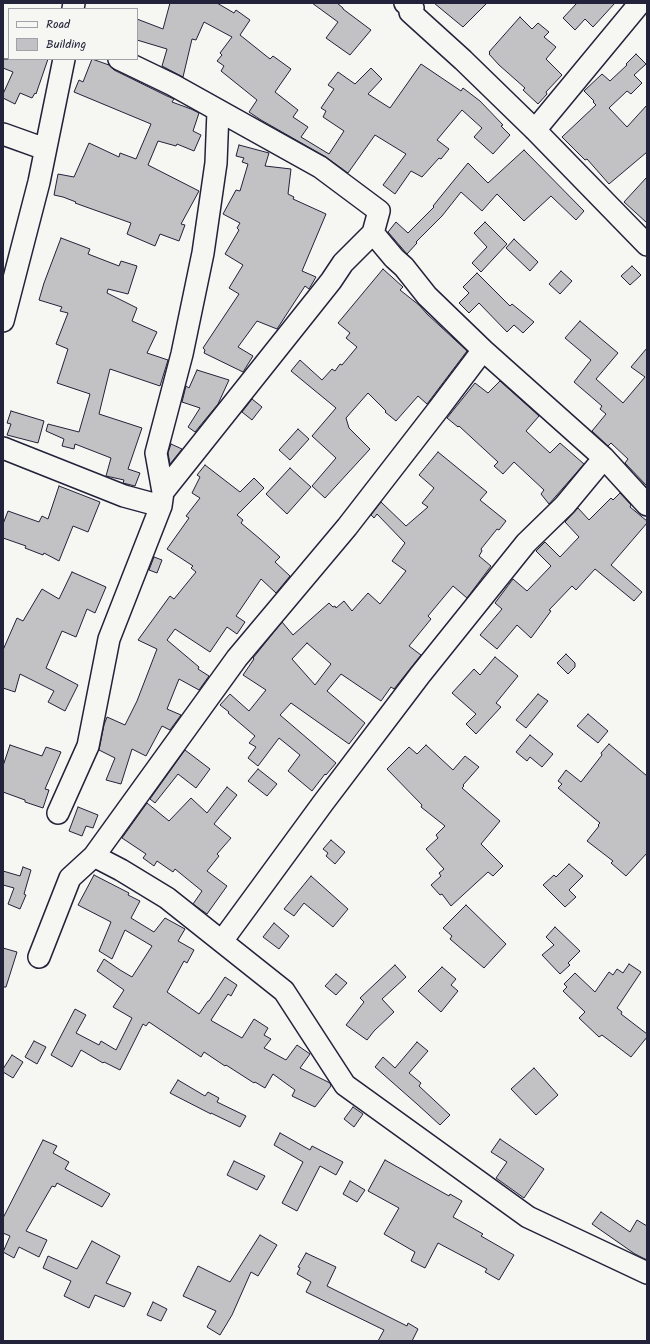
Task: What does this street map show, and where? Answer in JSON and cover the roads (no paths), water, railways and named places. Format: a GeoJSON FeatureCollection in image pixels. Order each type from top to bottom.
{"type":"FeatureCollection","features":[{"type":"Feature","properties":{"kind":"street"},"geometry":{"type":"LineString","coordinates":[[535,130],[640,3]]}},
{"type":"Feature","properties":{"kind":"street"},"geometry":{"type":"LineString","coordinates":[[412,5],[410,12],[463,60],[645,240]]}},
{"type":"Feature","properties":{"kind":"street"},"geometry":{"type":"LineString","coordinates":[[3,321],[39,182],[64,60]]}},
{"type":"Feature","properties":{"kind":"street"},"geometry":{"type":"LineString","coordinates":[[58,813],[88,746],[109,639],[162,499],[331,281],[343,263],[373,233],[379,211],[320,167],[173,85],[121,60]]}},
{"type":"Feature","properties":{"kind":"street"},"geometry":{"type":"LineString","coordinates":[[162,499],[156,453],[182,354],[203,254],[216,163],[218,111]]}},
{"type":"Feature","properties":{"kind":"street"},"geometry":{"type":"LineString","coordinates":[[3,134],[45,149]]}},
{"type":"Feature","properties":{"kind":"street"},"geometry":{"type":"LineString","coordinates":[[373,233],[394,258],[404,267],[427,296],[483,350],[604,458],[647,505]]}},
{"type":"Feature","properties":{"kind":"street"},"geometry":{"type":"LineString","coordinates":[[39,957],[70,878],[94,856],[237,658],[347,527],[483,350]]}},
{"type":"Feature","properties":{"kind":"street"},"geometry":{"type":"LineString","coordinates":[[3,448],[124,496],[162,499]]}},
{"type":"Feature","properties":{"kind":"street"},"geometry":{"type":"LineString","coordinates":[[222,941],[323,803],[420,675],[526,543],[565,504],[604,458]]}},
{"type":"Feature","properties":{"kind":"street"},"geometry":{"type":"LineString","coordinates":[[94,856],[121,870],[167,898],[284,991],[345,1085],[528,1217],[647,1274]]}}]}
